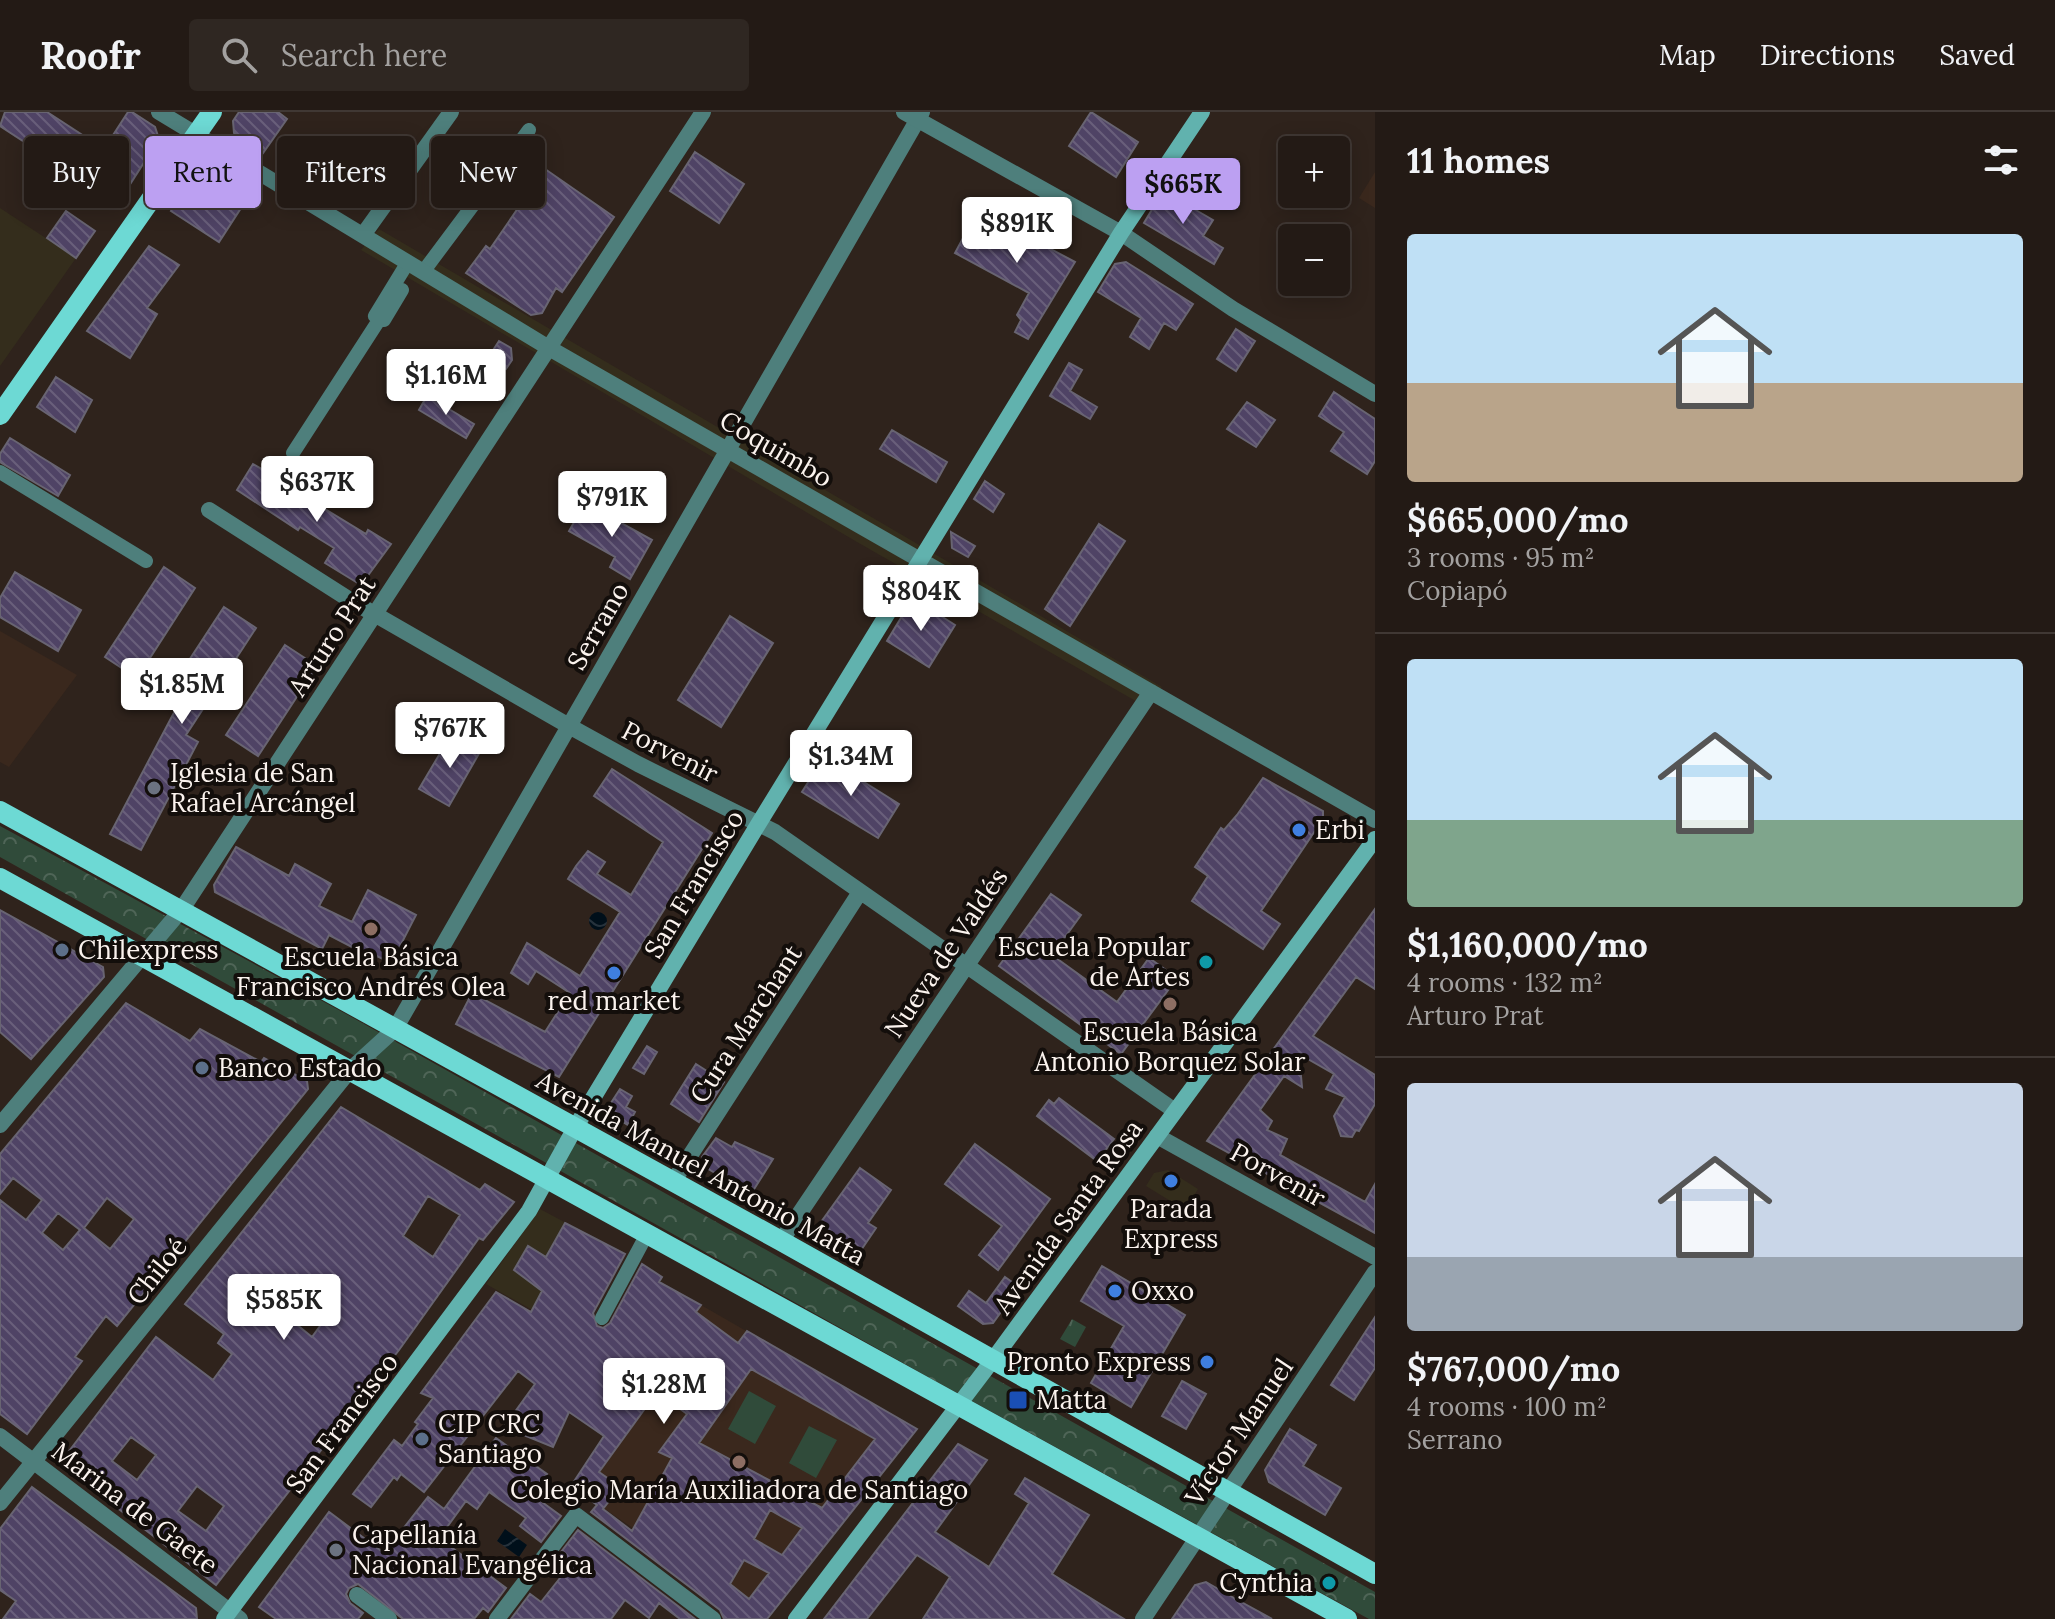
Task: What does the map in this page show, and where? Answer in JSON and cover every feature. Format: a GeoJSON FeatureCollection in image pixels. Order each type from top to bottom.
{"type":"FeatureCollection","features":[{"type":"Feature","properties":{"kind":"main road"},"geometry":{"type":"LineString","coordinates":[[0,415],[212,112]]}},
{"type":"Feature","properties":{"kind":"main road","name":"San Francisco"},"geometry":{"type":"LineString","coordinates":[[231,1616],[491,1266],[548,1179],[575,1128],[920,560],[1121,233],[1202,112]]}},
{"type":"Feature","properties":{"kind":"main road","name":"Avenida Manuel Antonio Matta"},"geometry":{"type":"LineString","coordinates":[[0,811],[781,1241],[1375,1574]]}},
{"type":"Feature","properties":{"kind":"main road","name":"Avenida Santa Rosa"},"geometry":{"type":"LineString","coordinates":[[796,1619],[992,1361],[1375,839]]}},
{"type":"Feature","properties":{"kind":"main road"},"geometry":{"type":"LineString","coordinates":[[0,878],[1347,1619]]}},
{"type":"Feature","properties":{"kind":"street","name":"Coquimbo"},"geometry":{"type":"LineString","coordinates":[[159,112],[549,348],[1375,820]]}},
{"type":"Feature","properties":{"kind":"street"},"geometry":{"type":"LineString","coordinates":[[363,235],[451,112]]}},
{"type":"Feature","properties":{"kind":"street","name":"Arturo Prat"},"geometry":{"type":"LineString","coordinates":[[0,1125],[182,909],[703,112]]}},
{"type":"Feature","properties":{"kind":"street"},"geometry":{"type":"LineString","coordinates":[[915,114],[1121,233],[1222,303],[1375,394]]}},
{"type":"Feature","properties":{"kind":"street","name":"Serrano"},"geometry":{"type":"LineString","coordinates":[[350,1070],[395,1029],[728,449],[915,114]]}},
{"type":"Feature","properties":{"kind":"street"},"geometry":{"type":"LineString","coordinates":[[293,453],[379,320],[384,320],[416,267],[529,130]]}},
{"type":"Feature","properties":{"kind":"street"},"geometry":{"type":"LineString","coordinates":[[0,472],[146,561]]}},
{"type":"Feature","properties":{"kind":"street","name":"Porvenir"},"geometry":{"type":"LineString","coordinates":[[209,510],[375,613],[569,726],[638,764],[759,823],[1175,1111]]}},
{"type":"Feature","properties":{"kind":"street","name":"Nueva de Valdés"},"geometry":{"type":"LineString","coordinates":[[781,1241],[1151,692]]}},
{"type":"Feature","properties":{"kind":"street","name":"Cura Marchant"},"geometry":{"type":"LineString","coordinates":[[673,1182],[860,892]]}},
{"type":"Feature","properties":{"kind":"street","name":"Chiloé"},"geometry":{"type":"LineString","coordinates":[[0,1503],[350,1070]]}},
{"type":"Feature","properties":{"kind":"street","name":"Porvenir"},"geometry":{"type":"LineString","coordinates":[[1157,1136],[1375,1257]]}},
{"type":"Feature","properties":{"kind":"street"},"geometry":{"type":"LineString","coordinates":[[602,1318],[647,1234]]}},
{"type":"Feature","properties":{"kind":"street","name":"Víctor Manuel"},"geometry":{"type":"LineString","coordinates":[[1143,1619],[1375,1272]]}},
{"type":"Feature","properties":{"kind":"street","name":"Marina de Gaete"},"geometry":{"type":"LineString","coordinates":[[0,1436],[231,1616]]}},
{"type":"Feature","properties":{"kind":"street"},"geometry":{"type":"LineString","coordinates":[[497,1619],[576,1515],[713,1619]]}},
{"type":"Feature","properties":{"kind":"street"},"geometry":{"type":"LineString","coordinates":[[357,1595],[389,1619]]}},
{"type":"Feature","properties":{"kind":"shaded area"},"geometry":{"type":"Polygon","coordinates":[[[1375,172],[1375,208],[1359,198],[1375,172]]]}},
{"type":"Feature","properties":{"kind":"shaded area"},"geometry":{"type":"Polygon","coordinates":[[[0,208],[76,258],[0,366],[0,208]]]}},
{"type":"Feature","properties":{"kind":"shaded area"},"geometry":{"type":"Polygon","coordinates":[[[379,229],[1162,687],[1148,708],[857,542],[361,250],[379,229]]]}},
{"type":"Feature","properties":{"kind":"shaded area"},"geometry":{"type":"Polygon","coordinates":[[[0,631],[77,675],[9,767],[0,762],[0,631]]]}},
{"type":"Feature","properties":{"kind":"shaded area"},"geometry":{"type":"Polygon","coordinates":[[[1168,1170],[1198,1189],[1185,1210],[1146,1186],[1154,1173],[1168,1170]]]}},
{"type":"Feature","properties":{"kind":"shaded area"},"geometry":{"type":"Polygon","coordinates":[[[540,1209],[598,1240],[554,1322],[486,1284],[540,1209]]]}},
{"type":"Feature","properties":{"kind":"shaded area","name":"Colegio María Auxiliadora de Santiago"},"geometry":{"type":"Polygon","coordinates":[[[701,1305],[917,1429],[767,1619],[571,1486],[701,1305]]]}},
{"type":"Feature","properties":{"kind":"green space"},"geometry":{"type":"Polygon","coordinates":[[[0,826],[348,1015],[1375,1592],[1375,1619],[1369,1619],[930,1378],[0,857],[0,826]]]}},
{"type":"Feature","properties":{"kind":"green space"},"geometry":{"type":"Polygon","coordinates":[[[1072,1319],[1086,1327],[1075,1347],[1060,1339],[1072,1319]]]}},
{"type":"Feature","properties":{"kind":"green space"},"geometry":{"type":"Polygon","coordinates":[[[749,1391],[776,1406],[755,1444],[728,1429],[749,1391]]]}},
{"type":"Feature","properties":{"kind":"green space"},"geometry":{"type":"Polygon","coordinates":[[[809,1426],[837,1440],[816,1478],[789,1463],[809,1426]]]}},
{"type":"Feature","properties":{"kind":"water"},"geometry":{"type":"Polygon","coordinates":[[[598,912],[607,921],[598,930],[589,921],[598,912]]]}},
{"type":"Feature","properties":{"kind":"water"},"geometry":{"type":"Polygon","coordinates":[[[505,1529],[527,1545],[519,1557],[497,1541],[505,1529]]]}},
{"type":"Feature","properties":{"kind":"building"},"geometry":{"type":"Polygon","coordinates":[[[5,112],[47,112],[84,136],[24,136],[24,142],[0,126],[5,112]]]}},
{"type":"Feature","properties":{"kind":"building"},"geometry":{"type":"Polygon","coordinates":[[[128,112],[155,127],[158,136],[145,136],[145,161],[129,186],[129,136],[112,136],[128,112]]]}},
{"type":"Feature","properties":{"kind":"building"},"geometry":{"type":"Polygon","coordinates":[[[239,112],[278,112],[287,119],[263,153],[261,136],[238,136],[234,133],[233,121],[239,112]]]}},
{"type":"Feature","properties":{"kind":"building"},"geometry":{"type":"Polygon","coordinates":[[[1091,112],[1138,142],[1116,177],[1069,146],[1091,112]]]}},
{"type":"Feature","properties":{"kind":"building"},"geometry":{"type":"Polygon","coordinates":[[[695,152],[744,184],[719,223],[670,191],[695,152]]]}},
{"type":"Feature","properties":{"kind":"building"},"geometry":{"type":"Polygon","coordinates":[[[545,169],[614,217],[562,292],[556,288],[542,313],[531,315],[466,273],[486,246],[490,249],[518,208],[545,208],[545,169]]]}},
{"type":"Feature","properties":{"kind":"building"},"geometry":{"type":"Polygon","coordinates":[[[1163,191],[1213,220],[1203,236],[1223,248],[1214,264],[1144,223],[1163,191]]]}},
{"type":"Feature","properties":{"kind":"building"},"geometry":{"type":"Polygon","coordinates":[[[173,208],[241,208],[219,242],[171,211],[173,208]]]}},
{"type":"Feature","properties":{"kind":"building"},"geometry":{"type":"Polygon","coordinates":[[[978,210],[1075,262],[1028,339],[1015,332],[1021,320],[1017,315],[1029,293],[955,253],[978,210]]]}},
{"type":"Feature","properties":{"kind":"building"},"geometry":{"type":"Polygon","coordinates":[[[66,211],[95,231],[76,258],[47,238],[66,211]]]}},
{"type":"Feature","properties":{"kind":"building"},"geometry":{"type":"Polygon","coordinates":[[[149,246],[179,265],[147,308],[157,314],[130,358],[87,331],[149,246]]]}},
{"type":"Feature","properties":{"kind":"building"},"geometry":{"type":"Polygon","coordinates":[[[1126,262],[1193,304],[1176,330],[1164,323],[1149,349],[1130,337],[1141,318],[1098,292],[1115,264],[1126,262]]]}},
{"type":"Feature","properties":{"kind":"building"},"geometry":{"type":"Polygon","coordinates":[[[1236,329],[1255,341],[1236,371],[1217,359],[1236,329]]]}},
{"type":"Feature","properties":{"kind":"building"},"geometry":{"type":"Polygon","coordinates":[[[499,341],[511,348],[512,360],[506,369],[488,358],[499,341]]]}},
{"type":"Feature","properties":{"kind":"building"},"geometry":{"type":"Polygon","coordinates":[[[1069,363],[1082,370],[1070,391],[1097,407],[1090,419],[1050,396],[1069,363]]]}},
{"type":"Feature","properties":{"kind":"building"},"geometry":{"type":"Polygon","coordinates":[[[56,377],[92,400],[75,432],[37,407],[56,377]]]}},
{"type":"Feature","properties":{"kind":"building"},"geometry":{"type":"Polygon","coordinates":[[[1334,392],[1375,419],[1375,461],[1367,474],[1331,451],[1344,432],[1319,416],[1334,392]]]}},
{"type":"Feature","properties":{"kind":"building"},"geometry":{"type":"Polygon","coordinates":[[[427,396],[474,424],[466,438],[419,410],[427,396]]]}},
{"type":"Feature","properties":{"kind":"building"},"geometry":{"type":"Polygon","coordinates":[[[1247,402],[1275,420],[1256,447],[1227,429],[1247,402]]]}},
{"type":"Feature","properties":{"kind":"building"},"geometry":{"type":"Polygon","coordinates":[[[892,430],[947,462],[936,482],[880,449],[892,430]]]}},
{"type":"Feature","properties":{"kind":"building"},"geometry":{"type":"Polygon","coordinates":[[[10,438],[70,475],[58,496],[0,462],[0,454],[10,438]]]}},
{"type":"Feature","properties":{"kind":"building"},"geometry":{"type":"Polygon","coordinates":[[[253,464],[317,500],[315,503],[366,534],[368,530],[391,544],[361,585],[325,563],[334,548],[300,527],[298,530],[237,490],[253,464]]]}},
{"type":"Feature","properties":{"kind":"building"},"geometry":{"type":"Polygon","coordinates":[[[985,481],[1004,494],[993,512],[974,499],[985,481]]]}},
{"type":"Feature","properties":{"kind":"building"},"geometry":{"type":"Polygon","coordinates":[[[585,503],[652,540],[630,579],[610,567],[615,557],[569,531],[585,503]]]}},
{"type":"Feature","properties":{"kind":"building"},"geometry":{"type":"Polygon","coordinates":[[[1099,524],[1125,541],[1070,626],[1045,609],[1099,524]]]}},
{"type":"Feature","properties":{"kind":"building"},"geometry":{"type":"Polygon","coordinates":[[[951,532],[975,546],[968,557],[952,548],[951,532]]]}},
{"type":"Feature","properties":{"kind":"building"},"geometry":{"type":"Polygon","coordinates":[[[164,567],[195,588],[137,678],[105,657],[164,567]]]}},
{"type":"Feature","properties":{"kind":"building"},"geometry":{"type":"Polygon","coordinates":[[[15,572],[81,610],[58,651],[0,617],[0,598],[15,572]]]}},
{"type":"Feature","properties":{"kind":"building"},"geometry":{"type":"Polygon","coordinates":[[[913,598],[955,625],[929,667],[887,641],[913,598]]]}},
{"type":"Feature","properties":{"kind":"building"},"geometry":{"type":"Polygon","coordinates":[[[224,607],[256,628],[186,735],[198,742],[141,850],[110,834],[178,705],[165,697],[224,607]]]}},
{"type":"Feature","properties":{"kind":"building"},"geometry":{"type":"Polygon","coordinates":[[[730,616],[773,643],[721,727],[678,700],[730,616]]]}},
{"type":"Feature","properties":{"kind":"building"},"geometry":{"type":"Polygon","coordinates":[[[285,645],[317,666],[258,756],[226,735],[285,645]]]}},
{"type":"Feature","properties":{"kind":"building"},"geometry":{"type":"Polygon","coordinates":[[[452,733],[481,750],[449,806],[419,789],[452,733]]]}},
{"type":"Feature","properties":{"kind":"building"},"geometry":{"type":"Polygon","coordinates":[[[824,757],[899,804],[878,838],[802,792],[824,757]]]}},
{"type":"Feature","properties":{"kind":"building"},"geometry":{"type":"Polygon","coordinates":[[[612,769],[712,833],[559,1077],[456,1024],[472,993],[545,1032],[570,993],[536,971],[528,984],[511,973],[527,943],[580,976],[620,912],[568,879],[588,851],[605,862],[597,874],[631,895],[663,842],[594,796],[612,769]]]}},
{"type":"Feature","properties":{"kind":"building"},"geometry":{"type":"Polygon","coordinates":[[[1263,778],[1323,811],[1323,819],[1261,911],[1280,924],[1263,949],[1192,901],[1208,876],[1195,867],[1221,828],[1224,830],[1237,815],[1263,778]]]}},
{"type":"Feature","properties":{"kind":"building"},"geometry":{"type":"Polygon","coordinates":[[[236,847],[289,876],[295,864],[331,884],[319,906],[352,922],[368,890],[416,915],[399,948],[407,952],[399,967],[377,956],[372,967],[350,955],[354,948],[329,935],[322,949],[215,892],[214,885],[236,847]]]}},
{"type":"Feature","properties":{"kind":"building"},"geometry":{"type":"Polygon","coordinates":[[[1051,894],[1081,915],[1052,955],[1117,1002],[1149,958],[1177,978],[1121,1054],[999,966],[1051,894]]]}},
{"type":"Feature","properties":{"kind":"building"},"geometry":{"type":"Polygon","coordinates":[[[1375,909],[1375,989],[1356,977],[1313,1036],[1375,1075],[1375,1104],[1359,1131],[1356,1130],[1352,1137],[1341,1136],[1334,1116],[1345,1097],[1326,1089],[1334,1074],[1299,1054],[1302,1087],[1284,1076],[1260,1110],[1272,1121],[1267,1130],[1287,1139],[1280,1155],[1365,1202],[1375,1184],[1375,1233],[1207,1141],[1375,909]]]}},
{"type":"Feature","properties":{"kind":"building"},"geometry":{"type":"Polygon","coordinates":[[[0,910],[103,967],[104,977],[31,1059],[0,1032],[0,910]]]}},
{"type":"Feature","properties":{"kind":"building"},"geometry":{"type":"Polygon","coordinates":[[[126,1003],[190,1041],[200,1029],[261,1062],[264,1058],[307,1081],[308,1089],[117,1326],[106,1316],[75,1357],[82,1361],[27,1434],[0,1414],[0,1200],[26,1220],[42,1200],[13,1178],[0,1194],[0,1154],[126,1003]],[[107,1198],[84,1228],[110,1249],[134,1219],[107,1198]],[[58,1213],[42,1233],[63,1250],[80,1230],[58,1213]]]}},
{"type":"Feature","properties":{"kind":"building"},"geometry":{"type":"Polygon","coordinates":[[[647,1046],[657,1052],[644,1074],[633,1068],[647,1046]]]}},
{"type":"Feature","properties":{"kind":"building"},"geometry":{"type":"Polygon","coordinates":[[[696,1064],[724,1082],[699,1122],[671,1104],[696,1064]]]}},
{"type":"Feature","properties":{"kind":"building"},"geometry":{"type":"Polygon","coordinates":[[[620,1089],[632,1096],[626,1107],[635,1112],[628,1125],[612,1115],[609,1106],[620,1089]]]}},
{"type":"Feature","properties":{"kind":"building"},"geometry":{"type":"Polygon","coordinates":[[[1059,1098],[1114,1139],[1097,1161],[1037,1116],[1049,1100],[1054,1104],[1059,1098]]]}},
{"type":"Feature","properties":{"kind":"building"},"geometry":{"type":"Polygon","coordinates":[[[341,1107],[480,1190],[485,1184],[514,1202],[483,1240],[479,1238],[399,1350],[216,1585],[60,1463],[156,1337],[213,1380],[232,1354],[218,1343],[224,1334],[185,1304],[341,1107]],[[428,1196],[403,1236],[433,1257],[460,1215],[428,1196]],[[314,1288],[290,1319],[312,1337],[336,1304],[314,1288]],[[131,1437],[112,1461],[137,1480],[156,1455],[131,1437]],[[197,1486],[178,1511],[206,1531],[224,1506],[197,1486]]]}},
{"type":"Feature","properties":{"kind":"building"},"geometry":{"type":"Polygon","coordinates":[[[716,1138],[732,1147],[735,1142],[773,1159],[751,1194],[703,1166],[702,1157],[716,1138]]]}},
{"type":"Feature","properties":{"kind":"building"},"geometry":{"type":"Polygon","coordinates":[[[975,1144],[1050,1199],[998,1270],[979,1255],[1002,1226],[945,1184],[975,1144]]]}},
{"type":"Feature","properties":{"kind":"building"},"geometry":{"type":"Polygon","coordinates":[[[860,1168],[891,1190],[868,1223],[876,1228],[853,1262],[811,1236],[860,1168]]]}},
{"type":"Feature","properties":{"kind":"building"},"geometry":{"type":"Polygon","coordinates":[[[565,1223],[625,1254],[593,1313],[597,1326],[603,1328],[610,1323],[642,1264],[662,1277],[659,1282],[701,1305],[696,1312],[738,1343],[747,1331],[917,1429],[767,1619],[724,1619],[720,1610],[591,1512],[597,1505],[571,1486],[604,1436],[569,1412],[553,1447],[504,1427],[535,1384],[518,1371],[482,1417],[469,1412],[467,1416],[477,1424],[424,1492],[401,1474],[397,1480],[394,1477],[371,1507],[353,1494],[394,1440],[402,1446],[418,1424],[415,1422],[433,1398],[421,1393],[496,1292],[531,1312],[542,1291],[514,1270],[528,1246],[546,1257],[565,1223]],[[751,1369],[699,1443],[822,1508],[875,1439],[751,1369]],[[657,1392],[599,1472],[620,1487],[603,1509],[632,1531],[672,1458],[659,1452],[687,1414],[657,1392]],[[770,1510],[754,1539],[782,1555],[802,1528],[770,1510]],[[744,1560],[730,1584],[749,1599],[769,1573],[744,1560]]]}},
{"type":"Feature","properties":{"kind":"building"},"geometry":{"type":"Polygon","coordinates":[[[1102,1266],[1185,1315],[1131,1407],[1091,1383],[1124,1326],[1081,1301],[1102,1266]]]}},
{"type":"Feature","properties":{"kind":"building"},"geometry":{"type":"Polygon","coordinates":[[[1005,1277],[1019,1287],[993,1323],[983,1324],[958,1306],[969,1291],[986,1303],[1005,1277]]]}},
{"type":"Feature","properties":{"kind":"building"},"geometry":{"type":"Polygon","coordinates":[[[1375,1317],[1375,1368],[1354,1400],[1331,1385],[1375,1317]]]}},
{"type":"Feature","properties":{"kind":"building"},"geometry":{"type":"Polygon","coordinates":[[[1182,1381],[1206,1394],[1186,1429],[1162,1416],[1182,1381]]]}},
{"type":"Feature","properties":{"kind":"building"},"geometry":{"type":"Polygon","coordinates":[[[1290,1429],[1316,1445],[1303,1466],[1341,1488],[1325,1515],[1269,1482],[1265,1470],[1290,1429]]]}},
{"type":"Feature","properties":{"kind":"building"},"geometry":{"type":"Polygon","coordinates":[[[496,1438],[547,1474],[531,1494],[561,1516],[541,1542],[520,1526],[526,1518],[489,1492],[477,1509],[466,1501],[439,1538],[506,1588],[488,1612],[483,1608],[474,1619],[403,1619],[358,1584],[349,1588],[346,1594],[350,1603],[363,1613],[358,1619],[276,1619],[259,1607],[329,1512],[384,1553],[428,1497],[444,1509],[496,1438]]]}},
{"type":"Feature","properties":{"kind":"building"},"geometry":{"type":"Polygon","coordinates":[[[958,1444],[987,1460],[935,1532],[989,1567],[1029,1503],[1015,1494],[1025,1478],[1089,1515],[1052,1574],[1124,1619],[923,1619],[950,1577],[917,1555],[867,1619],[824,1619],[958,1444]]]}},
{"type":"Feature","properties":{"kind":"building"},"geometry":{"type":"Polygon","coordinates":[[[32,1487],[196,1608],[197,1619],[3,1619],[16,1601],[0,1590],[0,1529],[32,1487]]]}},
{"type":"Feature","properties":{"kind":"building"},"geometry":{"type":"Polygon","coordinates":[[[578,1530],[695,1619],[680,1619],[659,1603],[649,1618],[625,1600],[611,1619],[511,1619],[530,1594],[541,1602],[560,1578],[548,1569],[578,1530]]]}},
{"type":"Feature","properties":{"kind":"building"},"geometry":{"type":"Polygon","coordinates":[[[1206,1582],[1272,1619],[1172,1619],[1195,1585],[1206,1582]]]}},
{"type":"Feature","properties":{"kind":"place","name":"Iglesia de San Rafael Arcángel"},"geometry":{"type":"Point","coordinates":[154,788]}},
{"type":"Feature","properties":{"kind":"place","name":"Erbi"},"geometry":{"type":"Point","coordinates":[1299,830]}},
{"type":"Feature","properties":{"kind":"place","name":"Escuela Básica Francisco Andrés Olea"},"geometry":{"type":"Point","coordinates":[371,929]}},
{"type":"Feature","properties":{"kind":"place","name":"Chilexpress"},"geometry":{"type":"Point","coordinates":[62,950]}},
{"type":"Feature","properties":{"kind":"place","name":"Escuela Popular de Artes"},"geometry":{"type":"Point","coordinates":[1206,962]}},
{"type":"Feature","properties":{"kind":"place","name":"red market"},"geometry":{"type":"Point","coordinates":[614,973]}},
{"type":"Feature","properties":{"kind":"place","name":"Escuela Básica Antonio Borquez Solar"},"geometry":{"type":"Point","coordinates":[1170,1004]}},
{"type":"Feature","properties":{"kind":"place","name":"Banco Estado"},"geometry":{"type":"Point","coordinates":[202,1068]}},
{"type":"Feature","properties":{"kind":"place","name":"Parada Express"},"geometry":{"type":"Point","coordinates":[1171,1181]}},
{"type":"Feature","properties":{"kind":"place","name":"Oxxo"},"geometry":{"type":"Point","coordinates":[1115,1291]}},
{"type":"Feature","properties":{"kind":"place","name":"Pronto Express"},"geometry":{"type":"Point","coordinates":[1207,1362]}},
{"type":"Feature","properties":{"kind":"place","name":"Matta"},"geometry":{"type":"Point","coordinates":[1018,1400]}},
{"type":"Feature","properties":{"kind":"place","name":"CIP CRC Santiago"},"geometry":{"type":"Point","coordinates":[422,1439]}},
{"type":"Feature","properties":{"kind":"place","name":"Colegio María Auxiliadora de Santiago"},"geometry":{"type":"Point","coordinates":[739,1462]}},
{"type":"Feature","properties":{"kind":"place","name":"Capellanía Nacional Evangélica"},"geometry":{"type":"Point","coordinates":[336,1550]}},
{"type":"Feature","properties":{"kind":"place","name":"Cynthia"},"geometry":{"type":"Point","coordinates":[1329,1583]}}]}
